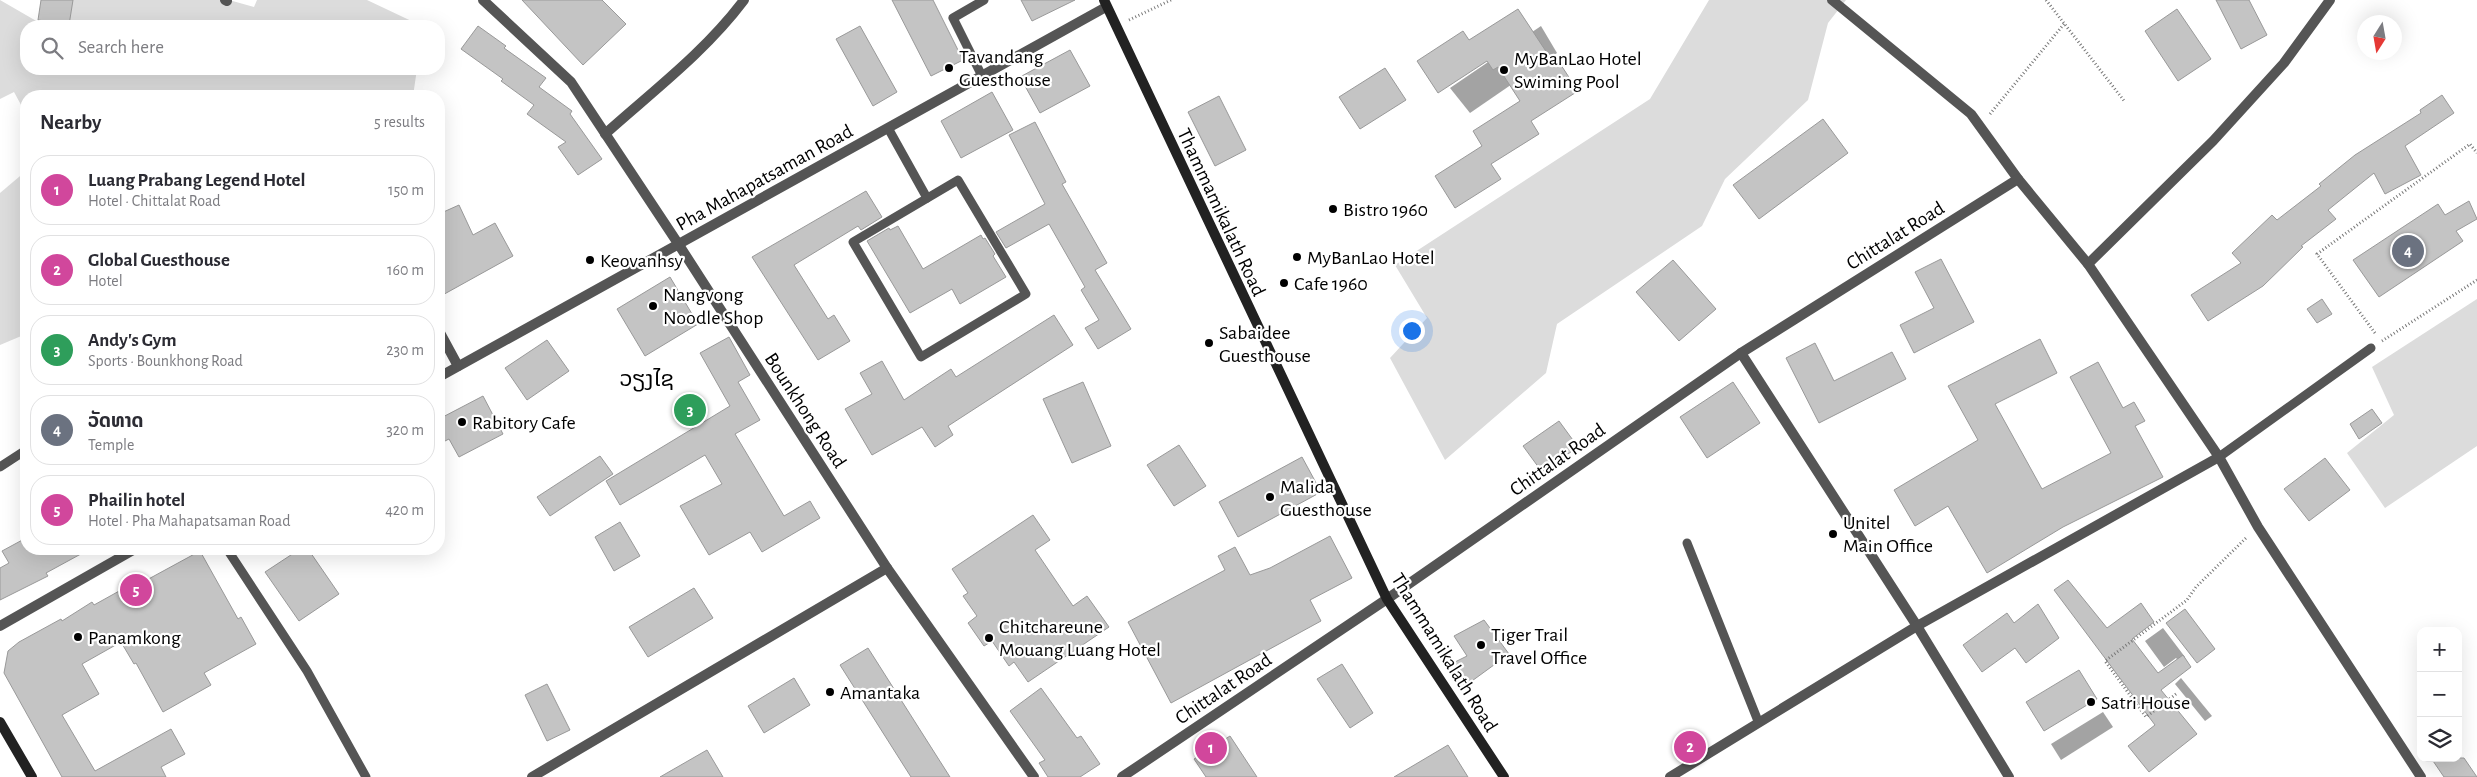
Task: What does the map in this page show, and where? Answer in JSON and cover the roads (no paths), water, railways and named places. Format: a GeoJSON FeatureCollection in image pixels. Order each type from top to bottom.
{"type":"FeatureCollection","features":[{"type":"Feature","properties":{"kind":"street","name":"Bounkhong Road"},"geometry":{"type":"LineString","coordinates":[[483,0],[571,82],[679,245],[887,568],[1034,777]]}},
{"type":"Feature","properties":{"kind":"street"},"geometry":{"type":"LineString","coordinates":[[605,134],[698,53],[728,21],[744,0]]}},
{"type":"Feature","properties":{"kind":"street"},"geometry":{"type":"LineString","coordinates":[[1832,0],[1971,114],[2018,179],[2088,264],[2219,457],[2258,526],[2421,777]]}},
{"type":"Feature","properties":{"kind":"street"},"geometry":{"type":"LineString","coordinates":[[2088,264],[2213,141],[2284,64],[2330,0]]}},
{"type":"Feature","properties":{"kind":"street","name":"Pha Mahapatsaman Road"},"geometry":{"type":"LineString","coordinates":[[445,374],[982,76],[1105,3]]}},
{"type":"Feature","properties":{"kind":"street","name":"Thammamikalath Road"},"geometry":{"type":"LineString","coordinates":[[1105,3],[1387,599],[1504,777]]}},
{"type":"Feature","properties":{"kind":"street","name":"Chittalat Road"},"geometry":{"type":"LineString","coordinates":[[1122,777],[1387,599],[1741,353],[2018,179]]}},
{"type":"Feature","properties":{"kind":"street"},"geometry":{"type":"LineString","coordinates":[[445,343],[458,366]]}},
{"type":"Feature","properties":{"kind":"street"},"geometry":{"type":"LineString","coordinates":[[1741,353],[1918,626],[2009,777]]}},
{"type":"Feature","properties":{"kind":"street"},"geometry":{"type":"LineString","coordinates":[[1670,777],[1758,721],[1918,626],[2219,457]]}},
{"type":"Feature","properties":{"kind":"street"},"geometry":{"type":"LineString","coordinates":[[0,626],[124,555]]}},
{"type":"Feature","properties":{"kind":"street"},"geometry":{"type":"LineString","coordinates":[[532,777],[887,568]]}},
{"type":"Feature","properties":{"kind":"street"},"geometry":{"type":"LineString","coordinates":[[0,722],[32,777]]}},
{"type":"Feature","properties":{"kind":"lane"},"geometry":{"type":"LineString","coordinates":[[982,76],[952,18],[984,0]]}},
{"type":"Feature","properties":{"kind":"lane"},"geometry":{"type":"LineString","coordinates":[[888,128],[927,198]]}},
{"type":"Feature","properties":{"kind":"lane"},"geometry":{"type":"LineString","coordinates":[[958,180],[1026,294],[921,356],[853,242],[927,198],[958,180]]}},
{"type":"Feature","properties":{"kind":"lane"},"geometry":{"type":"LineString","coordinates":[[2219,457],[2371,348]]}},
{"type":"Feature","properties":{"kind":"lane"},"geometry":{"type":"LineString","coordinates":[[0,467],[20,454]]}},
{"type":"Feature","properties":{"kind":"lane"},"geometry":{"type":"LineString","coordinates":[[1687,543],[1758,721]]}},
{"type":"Feature","properties":{"kind":"lane"},"geometry":{"type":"LineString","coordinates":[[231,555],[307,671],[366,777]]}},
{"type":"Feature","properties":{"kind":"place","name":"Tavandang Guesthouse"},"geometry":{"type":"Point","coordinates":[949,68]}},
{"type":"Feature","properties":{"kind":"place","name":"MyBanLao Hotel Swiming Pool"},"geometry":{"type":"Point","coordinates":[1504,70]}},
{"type":"Feature","properties":{"kind":"place","name":"Bistro 1960"},"geometry":{"type":"Point","coordinates":[1333,209]}},
{"type":"Feature","properties":{"kind":"place","name":"ວັດທາດ"},"geometry":{"type":"Point","coordinates":[2408,251]}},
{"type":"Feature","properties":{"kind":"place","name":"MyBanLao Hotel"},"geometry":{"type":"Point","coordinates":[1297,257]}},
{"type":"Feature","properties":{"kind":"place","name":"Keovanhsy"},"geometry":{"type":"Point","coordinates":[590,260]}},
{"type":"Feature","properties":{"kind":"place","name":"Cafe 1960"},"geometry":{"type":"Point","coordinates":[1284,283]}},
{"type":"Feature","properties":{"kind":"place","name":"Nangvong Noodle Shop"},"geometry":{"type":"Point","coordinates":[653,306]}},
{"type":"Feature","properties":{"kind":"place","name":"Sabaidee Guesthouse"},"geometry":{"type":"Point","coordinates":[1209,343]}},
{"type":"Feature","properties":{"kind":"place","name":"Andy's Gym"},"geometry":{"type":"Point","coordinates":[690,410]}},
{"type":"Feature","properties":{"kind":"place","name":"Rabitory Cafe"},"geometry":{"type":"Point","coordinates":[462,422]}},
{"type":"Feature","properties":{"kind":"place","name":"Malida Guesthouse"},"geometry":{"type":"Point","coordinates":[1270,497]}},
{"type":"Feature","properties":{"kind":"place","name":"Unitel Main Office"},"geometry":{"type":"Point","coordinates":[1833,534]}},
{"type":"Feature","properties":{"kind":"place","name":"Phailin hotel"},"geometry":{"type":"Point","coordinates":[136,590]}},
{"type":"Feature","properties":{"kind":"place","name":"Panamkong"},"geometry":{"type":"Point","coordinates":[78,637]}},
{"type":"Feature","properties":{"kind":"place","name":"Chitchareune Mouang Luang Hotel"},"geometry":{"type":"Point","coordinates":[989,638]}},
{"type":"Feature","properties":{"kind":"place","name":"Tiger Trail Travel Office"},"geometry":{"type":"Point","coordinates":[1481,645]}},
{"type":"Feature","properties":{"kind":"place","name":"Amantaka"},"geometry":{"type":"Point","coordinates":[830,692]}},
{"type":"Feature","properties":{"kind":"place","name":"Satri House"},"geometry":{"type":"Point","coordinates":[2091,702]}},
{"type":"Feature","properties":{"kind":"place","name":"Global Guesthouse"},"geometry":{"type":"Point","coordinates":[1690,747]}},
{"type":"Feature","properties":{"kind":"place","name":"Luang Prabang Legend Hotel"},"geometry":{"type":"Point","coordinates":[1211,748]}},
{"type":"Feature","properties":{"kind":"district","name":"ວຽງໄຊ"},"geometry":{"type":"Point","coordinates":[647,378]}}]}
